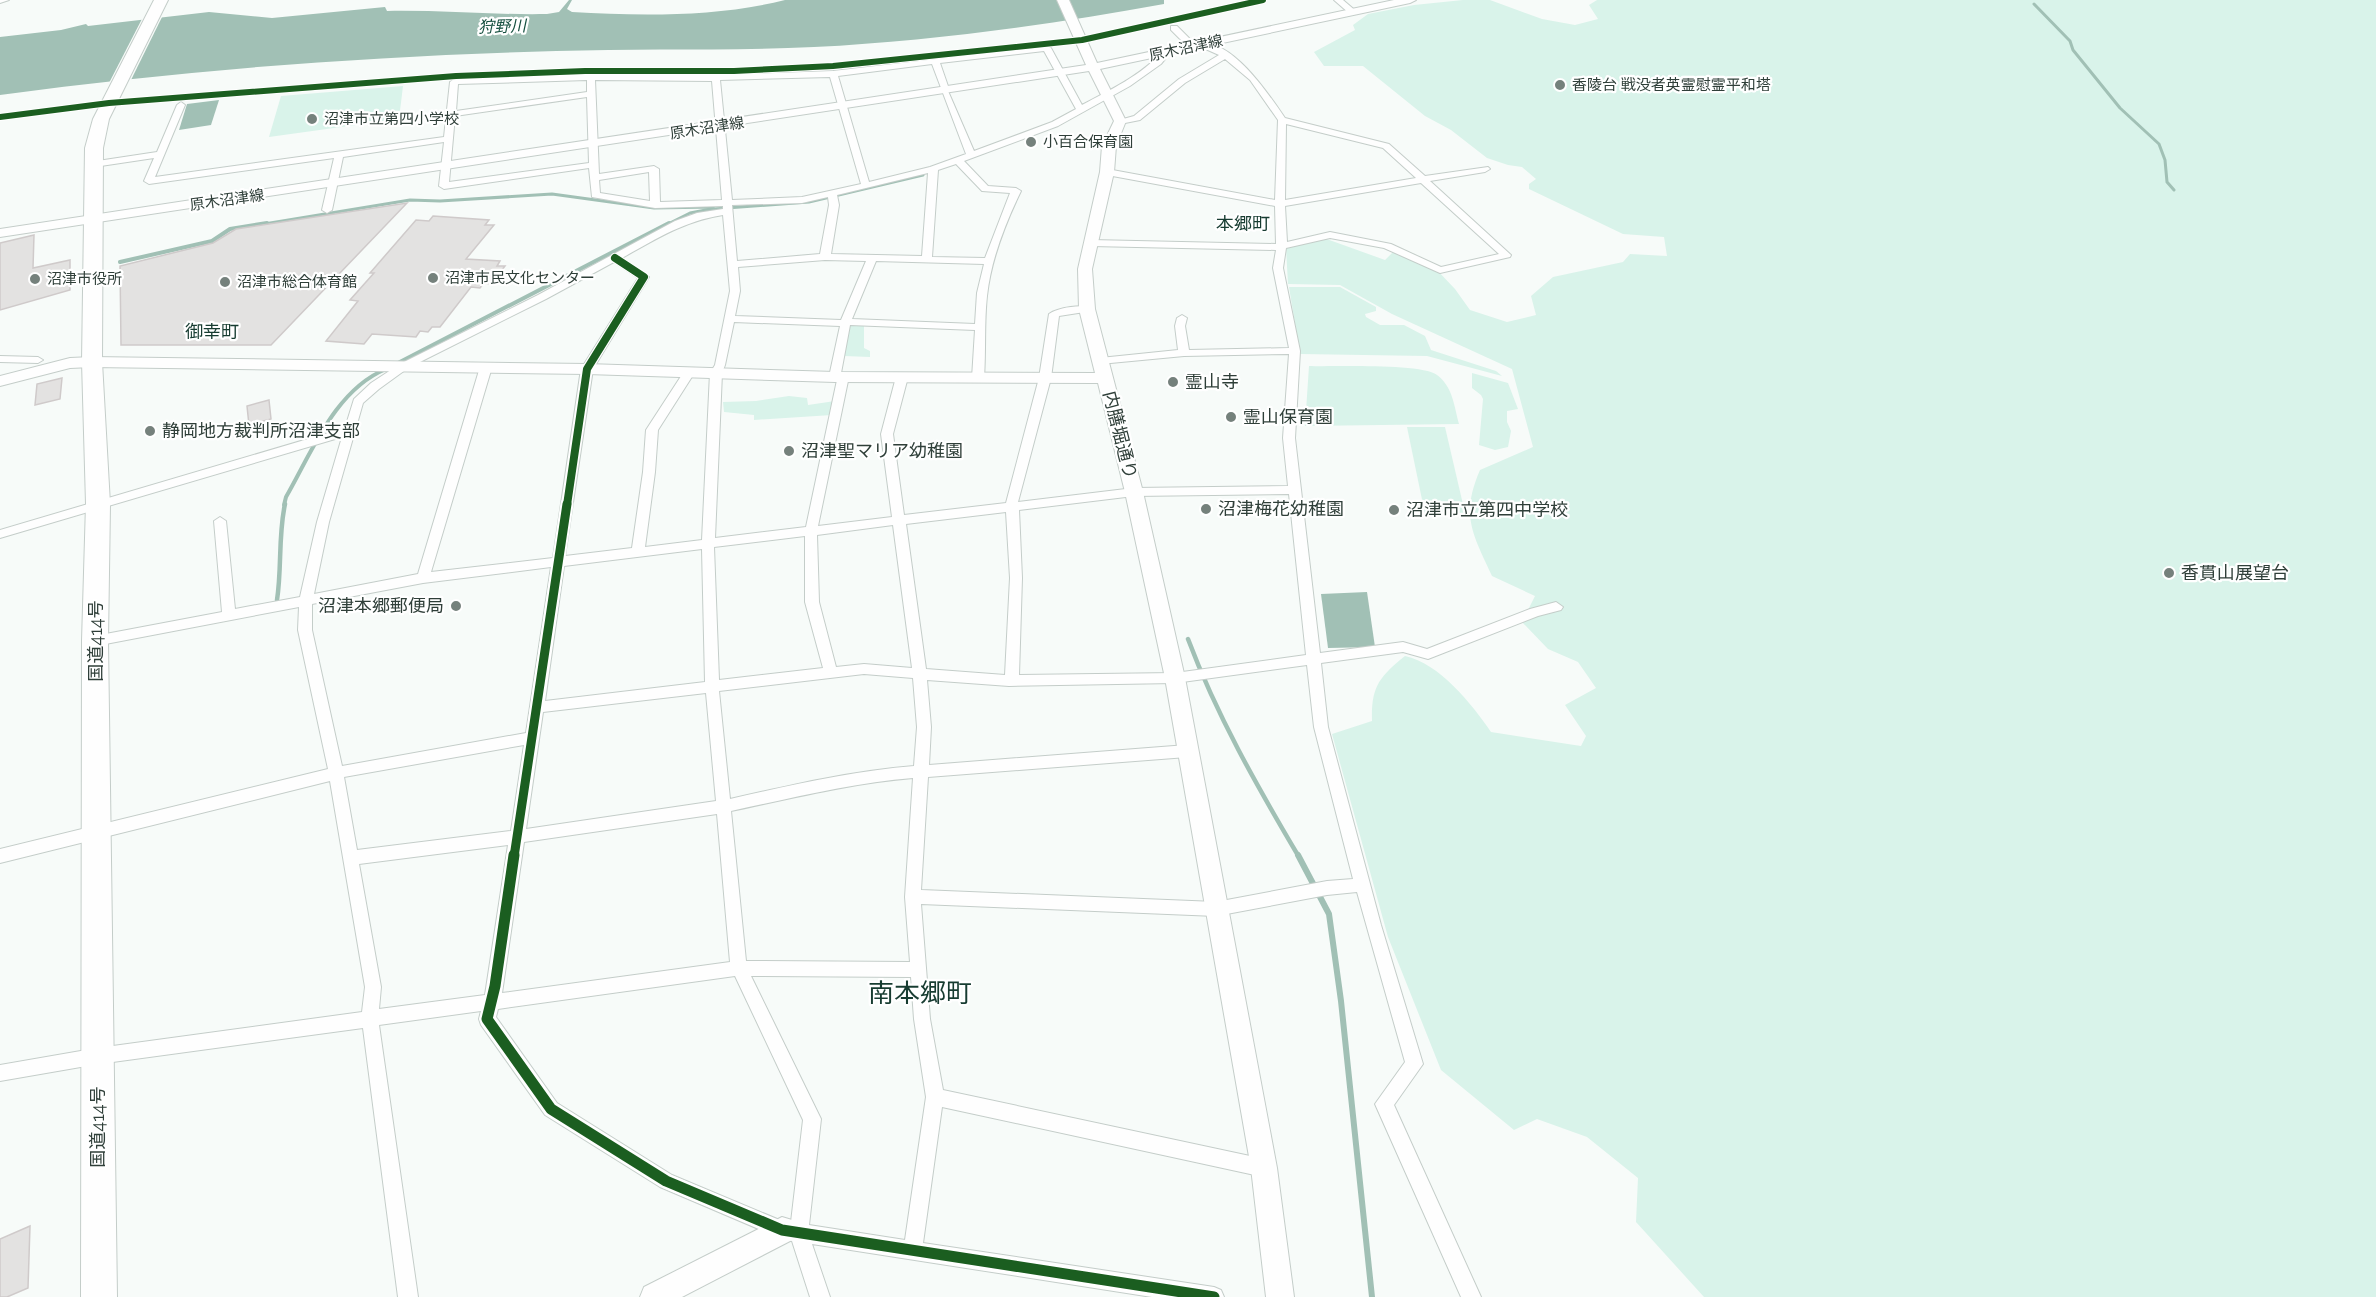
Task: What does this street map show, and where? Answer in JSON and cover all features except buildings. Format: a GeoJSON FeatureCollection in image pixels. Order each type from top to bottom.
{"type":"FeatureCollection","features":[{"type":"Feature","properties":{"kind":"highway","name":"国道414号"},"geometry":{"type":"LineString","coordinates":[[99,1297],[95,641],[98,504],[92,362],[94,164],[96,135],[158,6]]}},
{"type":"Feature","properties":{"kind":"street"},"geometry":{"type":"LineString","coordinates":[[1063,0],[1120,121],[1137,117],[1182,81],[1225,55]]}},
{"type":"Feature","properties":{"kind":"street"},"geometry":{"type":"LineString","coordinates":[[1338,0],[1351,10]]}},
{"type":"Feature","properties":{"kind":"street","name":"原木沼津線"},"geometry":{"type":"LineString","coordinates":[[1093,67],[1392,0]]}},
{"type":"Feature","properties":{"kind":"street","name":"原木沼津線"},"geometry":{"type":"LineString","coordinates":[[1351,10],[1410,0]]}},
{"type":"Feature","properties":{"kind":"street"},"geometry":{"type":"LineString","coordinates":[[1174,28],[1196,45],[1225,55],[1253,78],[1282,120],[1281,247],[1278,268],[1295,351],[1289,438],[1322,727],[1363,885],[1414,1064],[1384,1104],[1471,1297]]}},
{"type":"Feature","properties":{"kind":"street","name":"原木沼津線"},"geometry":{"type":"LineString","coordinates":[[0,233],[1060,73],[1196,45]]}},
{"type":"Feature","properties":{"kind":"street"},"geometry":{"type":"LineString","coordinates":[[593,165],[444,186],[454,82],[591,77],[716,78],[833,74],[1047,48],[1077,106],[1083,109]]}},
{"type":"Feature","properties":{"kind":"street"},"geometry":{"type":"LineString","coordinates":[[591,77],[595,195],[626,202],[655,205],[728,207],[802,200],[832,194],[933,169],[972,156],[1055,124],[1107,93],[1127,84],[1158,62],[1166,53]]}},
{"type":"Feature","properties":{"kind":"street"},"geometry":{"type":"LineString","coordinates":[[936,63],[972,156]]}},
{"type":"Feature","properties":{"kind":"street"},"geometry":{"type":"LineString","coordinates":[[833,74],[866,186]]}},
{"type":"Feature","properties":{"kind":"street"},"geometry":{"type":"LineString","coordinates":[[716,78],[735,291],[720,365],[716,373],[708,544],[712,687],[739,968],[812,1119],[791,1231],[819,1297]]}},
{"type":"Feature","properties":{"kind":"street"},"geometry":{"type":"LineString","coordinates":[[451,114],[591,94]]}},
{"type":"Feature","properties":{"kind":"street"},"geometry":{"type":"LineString","coordinates":[[181,105],[149,181],[448,139]]}},
{"type":"Feature","properties":{"kind":"street"},"geometry":{"type":"LineString","coordinates":[[1091,243],[1281,247],[1324,236],[1338,236],[1387,246],[1440,270],[1506,255],[1386,146],[1282,120]]}},
{"type":"Feature","properties":{"kind":"street","name":"内膳堀通り"},"geometry":{"type":"LineString","coordinates":[[1120,121],[1109,146],[1107,172],[1085,269],[1087,309],[1134,492],[1175,678],[1264,1168],[1280,1297]]}},
{"type":"Feature","properties":{"kind":"street"},"geometry":{"type":"LineString","coordinates":[[94,164],[160,154]]}},
{"type":"Feature","properties":{"kind":"street"},"geometry":{"type":"LineString","coordinates":[[327,210],[339,155]]}},
{"type":"Feature","properties":{"kind":"street"},"geometry":{"type":"LineString","coordinates":[[958,160],[985,189],[1016,191],[990,261],[981,306],[982,341],[978,378]]}},
{"type":"Feature","properties":{"kind":"street"},"geometry":{"type":"LineString","coordinates":[[594,178],[654,169],[655,205]]}},
{"type":"Feature","properties":{"kind":"street"},"geometry":{"type":"LineString","coordinates":[[927,258],[930,212],[934,193],[933,169]]}},
{"type":"Feature","properties":{"kind":"street"},"geometry":{"type":"LineString","coordinates":[[1107,172],[1280,204],[1485,169]]}},
{"type":"Feature","properties":{"kind":"street"},"geometry":{"type":"LineString","coordinates":[[825,257],[834,205],[832,194]]}},
{"type":"Feature","properties":{"kind":"street"},"geometry":{"type":"LineString","coordinates":[[408,1297],[370,1018],[373,987],[336,774],[305,630],[306,599],[332,487],[348,431],[358,402],[375,386],[404,366],[615,258],[678,223],[728,207]]}},
{"type":"Feature","properties":{"kind":"street","name":"原木沼津線"},"geometry":{"type":"LineString","coordinates":[[0,227],[95,217]]}},
{"type":"Feature","properties":{"kind":"street"},"geometry":{"type":"LineString","coordinates":[[732,264],[825,257],[990,261]]}},
{"type":"Feature","properties":{"kind":"street"},"geometry":{"type":"LineString","coordinates":[[615,258],[644,277],[587,369],[537,707],[487,1019],[551,1109],[666,1181],[791,1231],[1214,1297]]}},
{"type":"Feature","properties":{"kind":"street"},"geometry":{"type":"LineString","coordinates":[[831,672],[812,602],[811,531],[839,376],[846,322],[872,258]]}},
{"type":"Feature","properties":{"kind":"street"},"geometry":{"type":"LineString","coordinates":[[1012,681],[1016,578],[1012,506],[1045,378],[1054,314],[1087,309]]}},
{"type":"Feature","properties":{"kind":"street"},"geometry":{"type":"LineString","coordinates":[[1182,318],[1180,326],[1184,353]]}},
{"type":"Feature","properties":{"kind":"street"},"geometry":{"type":"LineString","coordinates":[[729,319],[981,327]]}},
{"type":"Feature","properties":{"kind":"street"},"geometry":{"type":"LineString","coordinates":[[0,381],[70,363],[92,362],[1045,378],[1184,353],[1295,351]]}},
{"type":"Feature","properties":{"kind":"street"},"geometry":{"type":"LineString","coordinates":[[0,358],[38,360]]}},
{"type":"Feature","properties":{"kind":"street"},"geometry":{"type":"LineString","coordinates":[[423,578],[486,367]]}},
{"type":"Feature","properties":{"kind":"street"},"geometry":{"type":"LineString","coordinates":[[638,552],[649,472],[652,430],[689,372]]}},
{"type":"Feature","properties":{"kind":"street"},"geometry":{"type":"LineString","coordinates":[[902,377],[887,434],[920,674],[924,727],[913,897],[922,1019],[934,1097],[913,1250]]}},
{"type":"Feature","properties":{"kind":"street"},"geometry":{"type":"LineString","coordinates":[[0,534],[348,431]]}},
{"type":"Feature","properties":{"kind":"street"},"geometry":{"type":"LineString","coordinates":[[95,641],[423,578],[1134,492],[1296,490]]}},
{"type":"Feature","properties":{"kind":"street"},"geometry":{"type":"LineString","coordinates":[[220,521],[229,614]]}},
{"type":"Feature","properties":{"kind":"street"},"geometry":{"type":"LineString","coordinates":[[537,707],[864,669],[1012,681],[1175,678],[1403,648],[1428,654],[1536,612],[1556,607]]}},
{"type":"Feature","properties":{"kind":"street"},"geometry":{"type":"LineString","coordinates":[[0,856],[358,768],[532,738]]}},
{"type":"Feature","properties":{"kind":"street"},"geometry":{"type":"LineString","coordinates":[[350,858],[725,806],[878,775],[1187,751]]}},
{"type":"Feature","properties":{"kind":"street"},"geometry":{"type":"LineString","coordinates":[[913,897],[1216,909],[1326,888],[1363,885]]}},
{"type":"Feature","properties":{"kind":"street"},"geometry":{"type":"LineString","coordinates":[[0,1073],[98,1056],[739,968],[918,970]]}},
{"type":"Feature","properties":{"kind":"street"},"geometry":{"type":"LineString","coordinates":[[934,1097],[1264,1168]]}},
{"type":"Feature","properties":{"kind":"street"},"geometry":{"type":"LineString","coordinates":[[654,1297],[791,1231]]}},
{"type":"Feature","properties":{"kind":"shaded area"},"geometry":{"type":"Polygon","coordinates":[[[1490,0],[1542,19],[1575,25],[1598,19],[1589,5],[1597,0],[2376,0],[2376,1297],[1704,1297],[1636,1222],[1638,1178],[1587,1137],[1537,1119],[1514,1130],[1441,1070],[1388,937],[1332,734],[1372,721],[1373,699],[1378,684],[1405,656],[1430,667],[1454,686],[1491,732],[1581,746],[1586,736],[1565,705],[1596,688],[1578,662],[1548,649],[1522,622],[1535,596],[1492,576],[1471,524],[1471,500],[1480,470],[1533,447],[1512,369],[1392,314],[1340,285],[1288,284],[1286,248],[1321,237],[1385,260],[1395,250],[1436,269],[1455,289],[1470,310],[1507,322],[1536,315],[1531,296],[1553,277],[1623,262],[1630,254],[1667,256],[1664,237],[1623,234],[1529,189],[1529,184],[1536,179],[1522,167],[1487,158],[1451,130],[1425,116],[1363,66],[1324,66],[1314,52],[1355,30],[1353,25],[1368,14],[1414,5],[1490,0]]]}},
{"type":"Feature","properties":{"kind":"shaded area"},"geometry":{"type":"Polygon","coordinates":[[[403,86],[399,119],[269,137],[281,96],[403,86]]]}},
{"type":"Feature","properties":{"kind":"shaded area"},"geometry":{"type":"Polygon","coordinates":[[[1289,287],[1340,287],[1376,307],[1376,311],[1365,314],[1366,317],[1380,325],[1404,325],[1425,336],[1431,350],[1496,371],[1502,376],[1427,356],[1300,354],[1289,287]]]}},
{"type":"Feature","properties":{"kind":"shaded area"},"geometry":{"type":"Polygon","coordinates":[[[848,325],[864,325],[864,348],[870,351],[870,357],[844,356],[848,325]]]}},
{"type":"Feature","properties":{"kind":"shaded area"},"geometry":{"type":"Polygon","coordinates":[[[1309,366],[1376,366],[1428,371],[1437,375],[1446,385],[1452,397],[1459,424],[1305,426],[1309,366]]]}},
{"type":"Feature","properties":{"kind":"shaded area"},"geometry":{"type":"Polygon","coordinates":[[[1472,373],[1508,383],[1518,409],[1507,411],[1507,422],[1511,431],[1508,447],[1495,450],[1479,445],[1483,399],[1472,388],[1472,373]]]}},
{"type":"Feature","properties":{"kind":"shaded area"},"geometry":{"type":"Polygon","coordinates":[[[789,396],[807,398],[808,405],[835,401],[832,415],[754,420],[754,415],[724,412],[723,402],[756,401],[789,396]]]}},
{"type":"Feature","properties":{"kind":"shaded area"},"geometry":{"type":"Polygon","coordinates":[[[1407,427],[1445,427],[1465,513],[1425,514],[1407,427]]]}},
{"type":"Feature","properties":{"kind":"water","name":"狩野川"},"geometry":{"type":"Polygon","coordinates":[[[569,0],[572,0],[567,9],[572,12],[625,14],[679,14],[733,10],[785,0],[1164,0],[1164,4],[1077,19],[902,41],[782,48],[556,51],[417,56],[208,71],[0,95],[0,37],[61,30],[86,24],[88,26],[209,12],[272,18],[385,7],[387,11],[547,14],[559,12],[569,0]]]}},
{"type":"Feature","properties":{"kind":"water"},"geometry":{"type":"Polygon","coordinates":[[[219,100],[211,125],[179,130],[187,104],[219,100]]]}},
{"type":"Feature","properties":{"kind":"water"},"geometry":{"type":"Polygon","coordinates":[[[1367,592],[1375,647],[1328,648],[1321,594],[1367,592]]]}},
{"type":"Feature","properties":{"kind":"pier"},"geometry":{"type":"Polygon","coordinates":[[[164,13],[131,80],[109,83],[144,15],[164,13]]]}},
{"type":"Feature","properties":{"kind":"waterway"},"geometry":{"type":"LineString","coordinates":[[2034,4],[2070,41],[2073,50],[2120,108],[2159,144],[2165,160],[2167,182],[2174,190]]}},
{"type":"Feature","properties":{"kind":"waterway"},"geometry":{"type":"LineString","coordinates":[[258,225],[410,200],[440,201],[552,194],[654,208],[713,207],[713,209],[809,202],[923,175]]}},
{"type":"Feature","properties":{"kind":"waterway"},"geometry":{"type":"LineString","coordinates":[[666,225],[690,213],[711,209]]}},
{"type":"Feature","properties":{"kind":"waterway"},"geometry":{"type":"LineString","coordinates":[[120,262],[212,241],[230,229],[267,223]]}},
{"type":"Feature","properties":{"kind":"waterway"},"geometry":{"type":"LineString","coordinates":[[396,364],[669,223]]}},
{"type":"Feature","properties":{"kind":"waterway"},"geometry":{"type":"LineString","coordinates":[[284,505],[286,497],[316,442],[339,407],[368,379],[386,369]]}},
{"type":"Feature","properties":{"kind":"waterway"},"geometry":{"type":"LineString","coordinates":[[277,600],[285,504]]}},
{"type":"Feature","properties":{"kind":"waterway"},"geometry":{"type":"LineString","coordinates":[[1188,639],[1225,723],[1299,857]]}},
{"type":"Feature","properties":{"kind":"waterway"},"geometry":{"type":"LineString","coordinates":[[1298,855],[1329,914],[1341,1001],[1372,1297]]}},
{"type":"Feature","properties":{"kind":"cycle path"},"geometry":{"type":"LineString","coordinates":[[0,117],[109,103],[456,76],[585,71],[734,71],[833,66],[1082,40],[1263,0]]}},
{"type":"Feature","properties":{"kind":"cycle path"},"geometry":{"type":"LineString","coordinates":[[615,258],[644,277],[587,369],[495,986],[487,1019],[551,1109],[666,1181],[782,1230],[1214,1297]]}},
{"type":"Feature","properties":{"kind":"place","name":"香陵台 戦没者英霊慰霊平和塔"},"geometry":{"type":"Point","coordinates":[1560,85]}},
{"type":"Feature","properties":{"kind":"place","name":"沼津市立第四小学校"},"geometry":{"type":"Point","coordinates":[312,119]}},
{"type":"Feature","properties":{"kind":"place","name":"小百合保育園"},"geometry":{"type":"Point","coordinates":[1031,142]}},
{"type":"Feature","properties":{"kind":"place","name":"沼津市民文化センター"},"geometry":{"type":"Point","coordinates":[433,278]}},
{"type":"Feature","properties":{"kind":"place","name":"沼津市役所"},"geometry":{"type":"Point","coordinates":[35,279]}},
{"type":"Feature","properties":{"kind":"place","name":"沼津市総合体育館"},"geometry":{"type":"Point","coordinates":[225,282]}},
{"type":"Feature","properties":{"kind":"place","name":"霊山寺"},"geometry":{"type":"Point","coordinates":[1173,382]}},
{"type":"Feature","properties":{"kind":"place","name":"霊山保育園"},"geometry":{"type":"Point","coordinates":[1231,417]}},
{"type":"Feature","properties":{"kind":"place","name":"静岡地方裁判所沼津支部"},"geometry":{"type":"Point","coordinates":[150,431]}},
{"type":"Feature","properties":{"kind":"place","name":"沼津聖マリア幼稚園"},"geometry":{"type":"Point","coordinates":[789,451]}},
{"type":"Feature","properties":{"kind":"place","name":"沼津梅花幼稚園"},"geometry":{"type":"Point","coordinates":[1206,509]}},
{"type":"Feature","properties":{"kind":"place","name":"沼津市立第四中学校"},"geometry":{"type":"Point","coordinates":[1394,510]}},
{"type":"Feature","properties":{"kind":"place","name":"香貫山展望台"},"geometry":{"type":"Point","coordinates":[2169,573]}},
{"type":"Feature","properties":{"kind":"place","name":"沼津本郷郵便局"},"geometry":{"type":"Point","coordinates":[456,606]}},
{"type":"Feature","properties":{"kind":"district","name":"本郷町"},"geometry":{"type":"Point","coordinates":[1243,224]}},
{"type":"Feature","properties":{"kind":"district","name":"御幸町"},"geometry":{"type":"Point","coordinates":[212,332]}},
{"type":"Feature","properties":{"kind":"district","name":"南本郷町"},"geometry":{"type":"Point","coordinates":[920,993]}}]}
